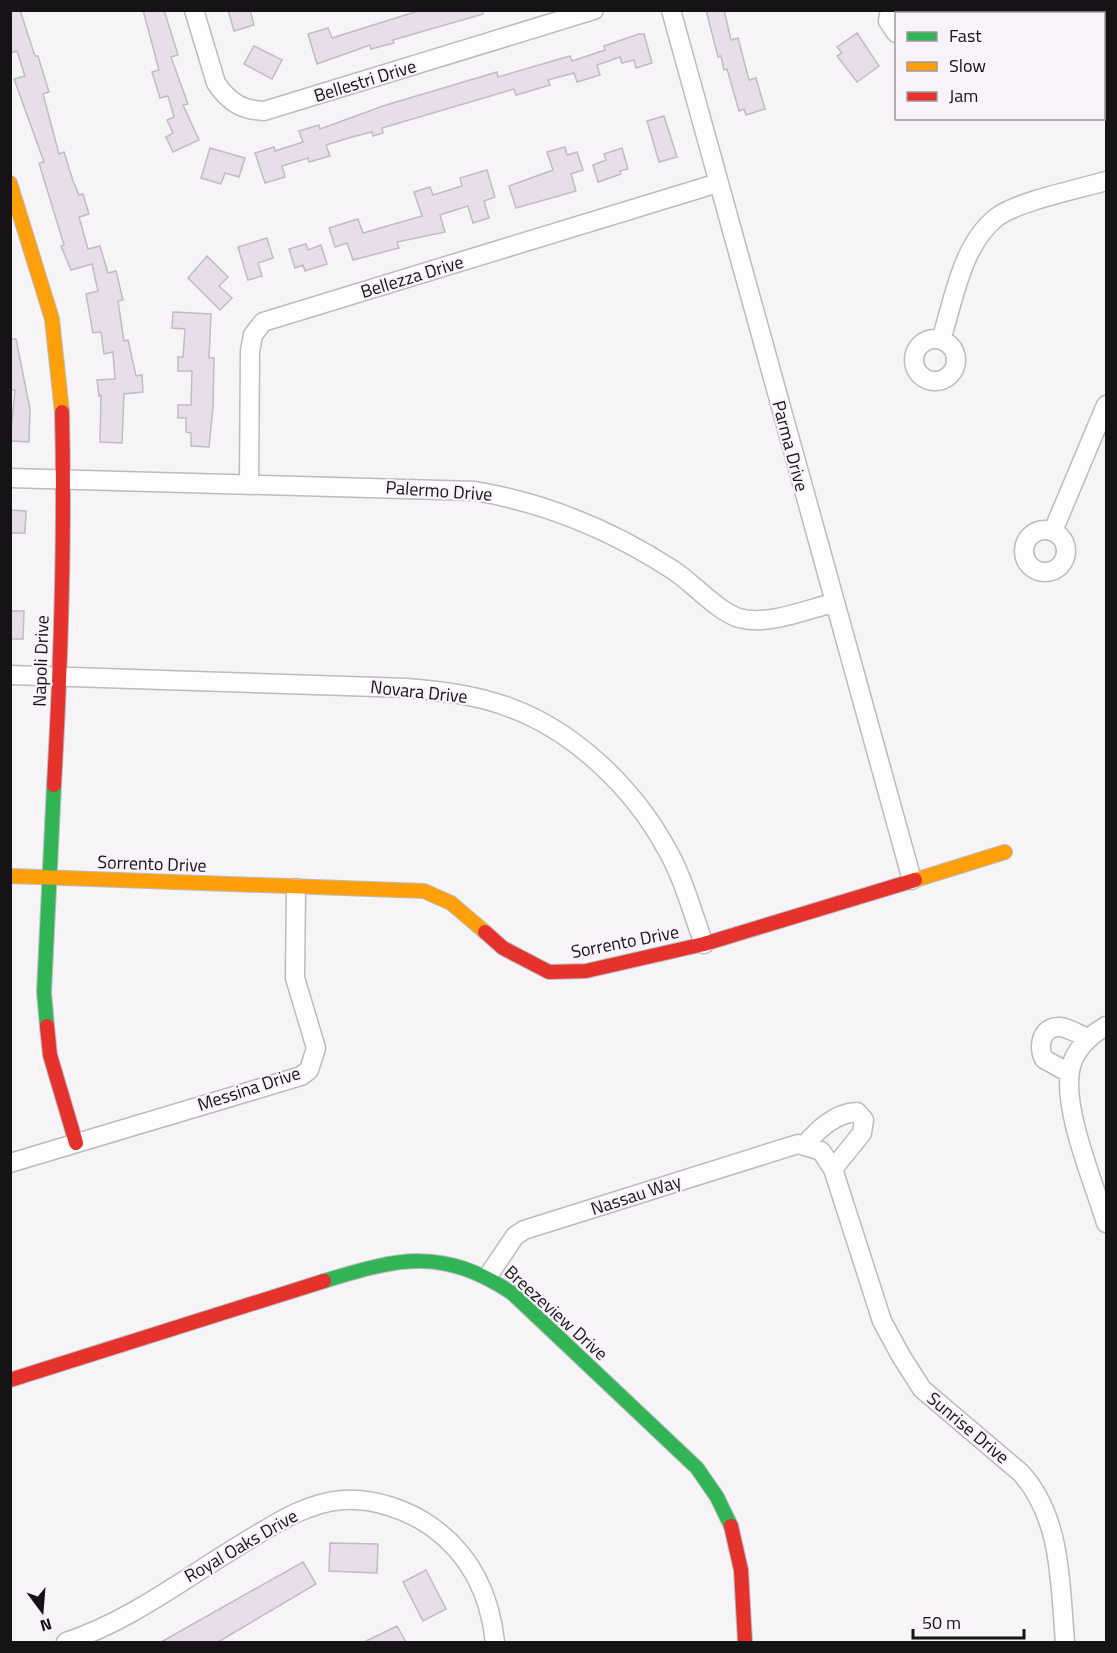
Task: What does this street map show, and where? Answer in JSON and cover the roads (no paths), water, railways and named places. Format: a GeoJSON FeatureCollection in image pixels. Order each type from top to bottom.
{"type":"FeatureCollection","features":[{"type":"Feature","properties":{"kind":"street","name":"Bellestri Drive"},"geometry":{"type":"LineString","coordinates":[[194,10],[216,83],[225,96],[249,110],[264,111],[594,10]]}},
{"type":"Feature","properties":{"kind":"street","name":"Parma Drive"},"geometry":{"type":"LineString","coordinates":[[671,10],[833,603],[912,880]]}},
{"type":"Feature","properties":{"kind":"street"},"geometry":{"type":"LineString","coordinates":[[890,10],[888,21],[895,30]]}},
{"type":"Feature","properties":{"kind":"street"},"geometry":{"type":"LineString","coordinates":[[922,12],[932,10]]}},
{"type":"Feature","properties":{"kind":"street"},"geometry":{"type":"LineString","coordinates":[[941,340],[969,255],[987,227],[1012,209],[1107,181]]}},
{"type":"Feature","properties":{"kind":"street","name":"Napoli Drive"},"geometry":{"type":"LineString","coordinates":[[10,183],[52,319],[62,400],[64,480],[60,676],[44,992],[46,1035],[76,1143]]}},
{"type":"Feature","properties":{"kind":"street","name":"Bellezza Drive"},"geometry":{"type":"LineString","coordinates":[[249,483],[250,351],[253,335],[263,322],[718,183]]}},
{"type":"Feature","properties":{"kind":"street"},"geometry":{"type":"LineString","coordinates":[[1053,531],[1107,405]]}},
{"type":"Feature","properties":{"kind":"street","name":"Palermo Drive"},"geometry":{"type":"LineString","coordinates":[[10,478],[475,491],[510,497],[573,518],[649,554],[738,618],[770,618],[833,603]]}},
{"type":"Feature","properties":{"kind":"street","name":"Novara Drive"},"geometry":{"type":"LineString","coordinates":[[10,675],[407,688],[458,693],[508,707],[533,717],[599,764],[653,825],[675,867],[704,944]]}},
{"type":"Feature","properties":{"kind":"street","name":"Sorrento Drive"},"geometry":{"type":"LineString","coordinates":[[10,876],[296,888],[409,888],[432,893],[451,903],[503,948],[549,972],[586,971],[704,944],[1005,852]]}},
{"type":"Feature","properties":{"kind":"street","name":"Messina Drive"},"geometry":{"type":"LineString","coordinates":[[10,1163],[301,1076],[309,1070],[315,1060],[316,1048],[294,978],[296,888]]}},
{"type":"Feature","properties":{"kind":"street"},"geometry":{"type":"LineString","coordinates":[[1107,1026],[1088,1038],[1069,1073],[1073,1116],[1107,1223]]}},
{"type":"Feature","properties":{"kind":"street"},"geometry":{"type":"LineString","coordinates":[[1069,1073],[1044,1059],[1040,1046],[1041,1039],[1045,1033],[1057,1027],[1088,1038]]}},
{"type":"Feature","properties":{"kind":"street"},"geometry":{"type":"LineString","coordinates":[[813,1148],[815,1133],[843,1112],[856,1112],[864,1120],[862,1133],[833,1169]]}},
{"type":"Feature","properties":{"kind":"street","name":"Nassau Way"},"geometry":{"type":"LineString","coordinates":[[488,1276],[515,1236],[524,1230],[798,1144],[813,1148]]}},
{"type":"Feature","properties":{"kind":"street","name":"Sunrise Drive"},"geometry":{"type":"LineString","coordinates":[[813,1148],[833,1169],[882,1321],[922,1389],[1021,1473],[1034,1487],[1042,1503],[1058,1555],[1065,1642]]}},
{"type":"Feature","properties":{"kind":"street","name":"Breezeview Drive"},"geometry":{"type":"LineString","coordinates":[[10,1380],[382,1263],[406,1260],[450,1263],[488,1276],[512,1293],[605,1380],[697,1468],[708,1483],[733,1530],[739,1568],[745,1642]]}},
{"type":"Feature","properties":{"kind":"street","name":"Royal Oaks Drive"},"geometry":{"type":"LineString","coordinates":[[66,1642],[106,1626],[291,1515],[344,1500],[363,1501],[404,1511],[423,1520],[453,1545],[483,1586],[490,1609],[495,1642]]}}]}
